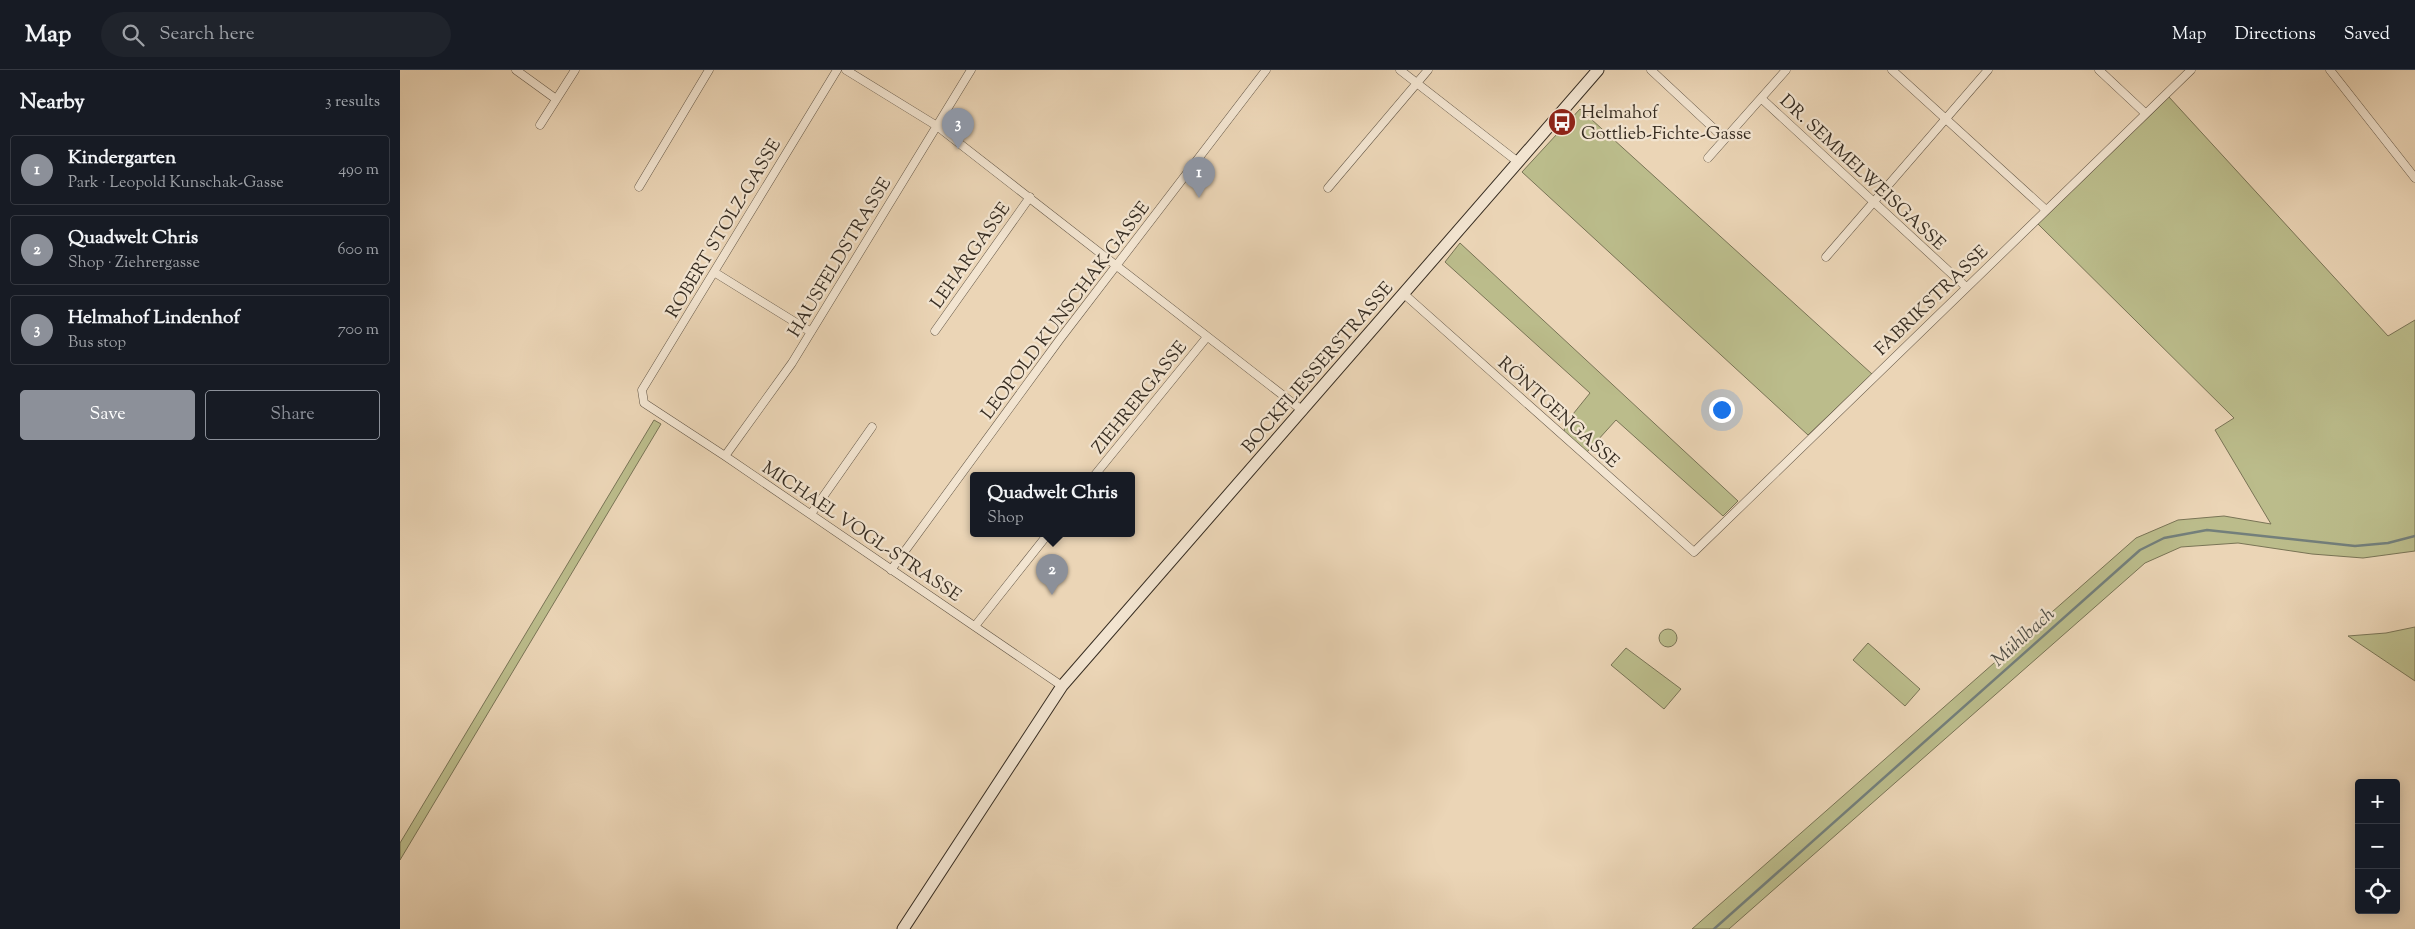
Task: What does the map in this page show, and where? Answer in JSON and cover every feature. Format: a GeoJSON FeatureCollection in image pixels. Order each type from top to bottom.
{"type":"FeatureCollection","features":[{"type":"Feature","properties":{"kind":"main road","name":"BOCKFLIESSERSTRASSE"},"geometry":{"type":"LineString","coordinates":[[903,929],[1062,686],[1598,70]]}},
{"type":"Feature","properties":{"kind":"street"},"geometry":{"type":"LineString","coordinates":[[516,70],[556,99]]}},
{"type":"Feature","properties":{"kind":"street"},"geometry":{"type":"LineString","coordinates":[[540,125],[575,70]]}},
{"type":"Feature","properties":{"kind":"street"},"geometry":{"type":"LineString","coordinates":[[639,187],[708,70]]}},
{"type":"Feature","properties":{"kind":"street","name":"ROBERT STOLZ-GASSE"},"geometry":{"type":"LineString","coordinates":[[644,403],[642,390],[837,70]]}},
{"type":"Feature","properties":{"kind":"street"},"geometry":{"type":"LineString","coordinates":[[846,70],[937,126],[1302,411]]}},
{"type":"Feature","properties":{"kind":"street","name":"HAUSFELDSTRASSE"},"geometry":{"type":"LineString","coordinates":[[725,456],[792,363],[972,70]]}},
{"type":"Feature","properties":{"kind":"street","name":"LEOPOLD KUNSCHAK-GASSE"},"geometry":{"type":"LineString","coordinates":[[891,570],[1060,339],[1266,70]]}},
{"type":"Feature","properties":{"kind":"street"},"geometry":{"type":"LineString","coordinates":[[1400,70],[1518,162]]}},
{"type":"Feature","properties":{"kind":"street"},"geometry":{"type":"LineString","coordinates":[[1328,188],[1428,70]]}},
{"type":"Feature","properties":{"kind":"street"},"geometry":{"type":"LineString","coordinates":[[1651,70],[1724,138]]}},
{"type":"Feature","properties":{"kind":"street"},"geometry":{"type":"LineString","coordinates":[[1708,158],[1786,70]]}},
{"type":"Feature","properties":{"kind":"street"},"geometry":{"type":"LineString","coordinates":[[1892,70],[2046,210]]}},
{"type":"Feature","properties":{"kind":"street"},"geometry":{"type":"LineString","coordinates":[[1826,257],[1988,70]]}},
{"type":"Feature","properties":{"kind":"street"},"geometry":{"type":"LineString","coordinates":[[2099,70],[2145,113]]}},
{"type":"Feature","properties":{"kind":"street","name":"FABRIKSTRASSE"},"geometry":{"type":"LineString","coordinates":[[1694,552],[2191,70]]}},
{"type":"Feature","properties":{"kind":"street"},"geometry":{"type":"LineString","coordinates":[[2330,70],[2415,178]]}},
{"type":"Feature","properties":{"kind":"street","name":"DR. SEMMELWEISGASSE"},"geometry":{"type":"LineString","coordinates":[[1762,99],[1966,287]]}},
{"type":"Feature","properties":{"kind":"street","name":"LEHARGASSE"},"geometry":{"type":"LineString","coordinates":[[935,331],[1030,197]]}},
{"type":"Feature","properties":{"kind":"street"},"geometry":{"type":"LineString","coordinates":[[714,272],[811,332]]}},
{"type":"Feature","properties":{"kind":"street","name":"RÖNTGENGASSE"},"geometry":{"type":"LineString","coordinates":[[1404,294],[1694,552]]}},
{"type":"Feature","properties":{"kind":"street","name":"ZIEHRERGASSE"},"geometry":{"type":"LineString","coordinates":[[1097,472],[1207,337]]}},
{"type":"Feature","properties":{"kind":"street","name":"MICHAEL VOGL-STRASSE"},"geometry":{"type":"LineString","coordinates":[[644,403],[811,514],[1062,686]]}},
{"type":"Feature","properties":{"kind":"street"},"geometry":{"type":"LineString","coordinates":[[811,514],[872,427]]}},
{"type":"Feature","properties":{"kind":"street"},"geometry":{"type":"LineString","coordinates":[[975,626],[1046,537]]}},
{"type":"Feature","properties":{"kind":"green space"},"geometry":{"type":"Polygon","coordinates":[[[2169,97],[2388,336],[2415,320],[2415,551],[2363,558],[2312,554],[2238,543],[2181,547],[2145,563],[1729,929],[1692,929],[2136,538],[2178,520],[2224,516],[2271,524],[2215,430],[2234,418],[2038,224],[2169,97]]]}},
{"type":"Feature","properties":{"kind":"green space"},"geometry":{"type":"Polygon","coordinates":[[[1580,109],[1872,374],[1808,435],[1522,172],[1580,109]]]}},
{"type":"Feature","properties":{"kind":"green space"},"geometry":{"type":"Polygon","coordinates":[[[1460,243],[1738,501],[1723,516],[1616,420],[1587,452],[1564,432],[1565,424],[1590,393],[1445,262],[1460,243]]]}},
{"type":"Feature","properties":{"kind":"green space"},"geometry":{"type":"Polygon","coordinates":[[[654,420],[661,424],[400,860],[400,843],[654,420]]]}},
{"type":"Feature","properties":{"kind":"green space"},"geometry":{"type":"Polygon","coordinates":[[[2415,627],[2415,681],[2348,636],[2386,633],[2415,627]]]}},
{"type":"Feature","properties":{"kind":"green space"},"geometry":{"type":"Polygon","coordinates":[[[1668,629],[1674,632],[1677,638],[1674,644],[1668,647],[1662,644],[1659,638],[1662,632],[1668,629]]]}},
{"type":"Feature","properties":{"kind":"green space"},"geometry":{"type":"Polygon","coordinates":[[[1868,643],[1920,689],[1905,706],[1853,660],[1868,643]]]}},
{"type":"Feature","properties":{"kind":"green space"},"geometry":{"type":"Polygon","coordinates":[[[1626,648],[1681,689],[1664,709],[1611,665],[1626,648]]]}},
{"type":"Feature","properties":{"kind":"waterway","name":"Mühlbach"},"geometry":{"type":"LineString","coordinates":[[1714,929],[2140,550],[2164,538],[2207,530],[2355,546],[2388,543],[2415,536]]}},
{"type":"Feature","properties":{"kind":"place","name":"Helmahof Gottlieb-Fichte-Gasse"},"geometry":{"type":"Point","coordinates":[1562,122]}},
{"type":"Feature","properties":{"kind":"place","name":"Helmahof Lindenhof"},"geometry":{"type":"Point","coordinates":[958,149]}},
{"type":"Feature","properties":{"kind":"place","name":"Kindergarten"},"geometry":{"type":"Point","coordinates":[1199,198]}},
{"type":"Feature","properties":{"kind":"place","name":"Quadwelt Chris"},"geometry":{"type":"Point","coordinates":[1052,595]}}]}
